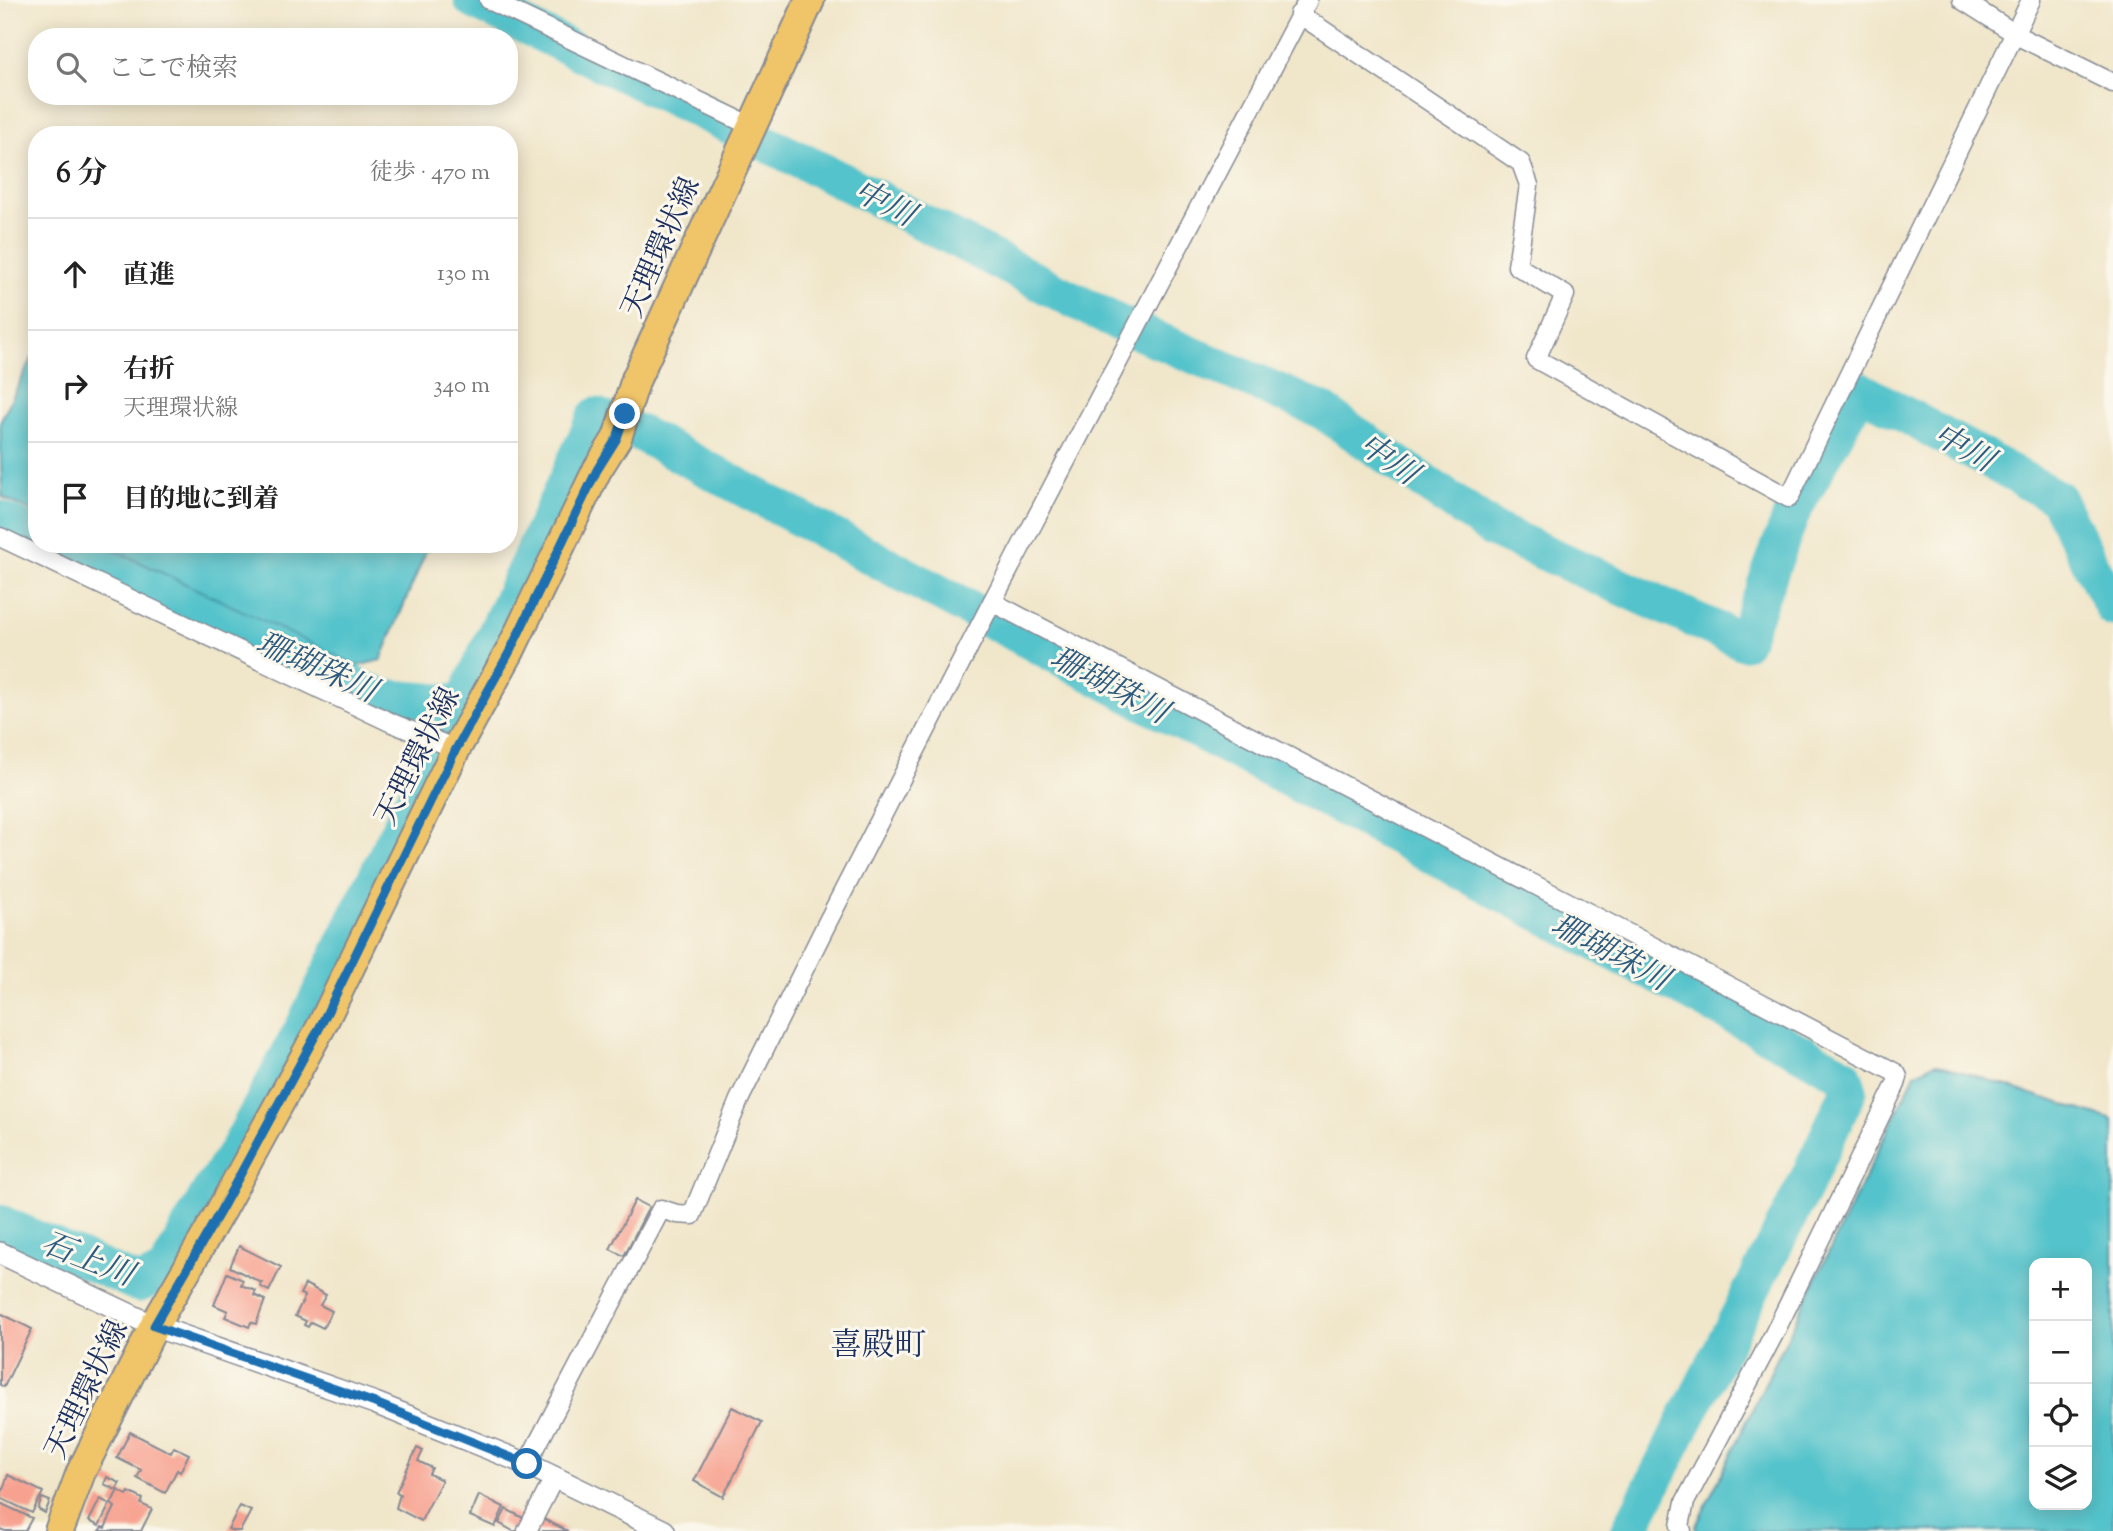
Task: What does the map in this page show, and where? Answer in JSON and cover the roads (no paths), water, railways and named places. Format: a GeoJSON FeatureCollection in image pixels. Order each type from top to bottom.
{"type":"FeatureCollection","features":[{"type":"Feature","properties":{"kind":"main road","name":"天理環状線"},"geometry":{"type":"LineString","coordinates":[[60,1531],[81,1472],[154,1326],[221,1210],[321,1025],[456,749],[510,651],[621,426],[636,379],[810,0]]}},
{"type":"Feature","properties":{"kind":"street"},"geometry":{"type":"LineString","coordinates":[[489,0],[746,136]]}},
{"type":"Feature","properties":{"kind":"street"},"geometry":{"type":"LineString","coordinates":[[1962,0],[2022,38],[2113,83]]}},
{"type":"Feature","properties":{"kind":"street"},"geometry":{"type":"LineString","coordinates":[[527,1464],[661,1209],[677,1214],[692,1214],[739,1100],[976,632],[1304,7],[1521,163],[1529,185],[1517,266],[1565,295],[1536,359],[1789,498],[2031,0]]}},
{"type":"Feature","properties":{"kind":"street"},"geometry":{"type":"LineString","coordinates":[[0,537],[28,550]]}},
{"type":"Feature","properties":{"kind":"street"},"geometry":{"type":"LineString","coordinates":[[34,553],[393,723],[456,749]]}},
{"type":"Feature","properties":{"kind":"street"},"geometry":{"type":"LineString","coordinates":[[990,605],[1896,1073],[1896,1084],[1774,1334],[1685,1502],[1680,1526],[1682,1531]]}},
{"type":"Feature","properties":{"kind":"street"},"geometry":{"type":"LineString","coordinates":[[0,1253],[154,1326],[375,1403],[527,1464],[664,1531]]}},
{"type":"Feature","properties":{"kind":"street"},"geometry":{"type":"LineString","coordinates":[[527,1531],[555,1476]]}},
{"type":"Feature","properties":{"kind":"water"},"geometry":{"type":"Polygon","coordinates":[[[28,367],[28,510],[2,497],[0,422],[28,367]]]}},
{"type":"Feature","properties":{"kind":"water"},"geometry":{"type":"Polygon","coordinates":[[[120,553],[425,553],[381,660],[358,666],[120,553]]]}},
{"type":"Feature","properties":{"kind":"water"},"geometry":{"type":"Polygon","coordinates":[[[1935,1063],[2113,1120],[2113,1531],[1697,1531],[1695,1528],[1915,1074],[1935,1063]]]}},
{"type":"Feature","properties":{"kind":"waterway","name":"中川"},"geometry":{"type":"LineString","coordinates":[[472,0],[845,182],[1118,323],[1321,410],[1492,529],[1744,642],[1792,513],[1860,390],[2057,498],[2113,608]]}},
{"type":"Feature","properties":{"kind":"waterway","name":"珊瑚珠川"},"geometry":{"type":"LineString","coordinates":[[0,1223],[139,1284],[164,1273],[210,1191],[238,1149],[304,1026],[417,792],[455,726],[596,416],[641,434],[1844,1075],[1849,1090],[1804,1187],[1629,1531]]}},
{"type":"Feature","properties":{"kind":"waterway","name":"珊瑚珠川"},"geometry":{"type":"LineString","coordinates":[[0,519],[28,532]]}},
{"type":"Feature","properties":{"kind":"waterway","name":"珊瑚珠川"},"geometry":{"type":"LineString","coordinates":[[74,553],[380,697],[463,704]]}},
{"type":"Feature","properties":{"kind":"district","name":"喜殿町"},"geometry":{"type":"Point","coordinates":[878,1344]}},
{"type":"Feature","properties":{"kind":"water label","name":"石上川"},"geometry":{"type":"Point","coordinates":[88,1258]}}]}
